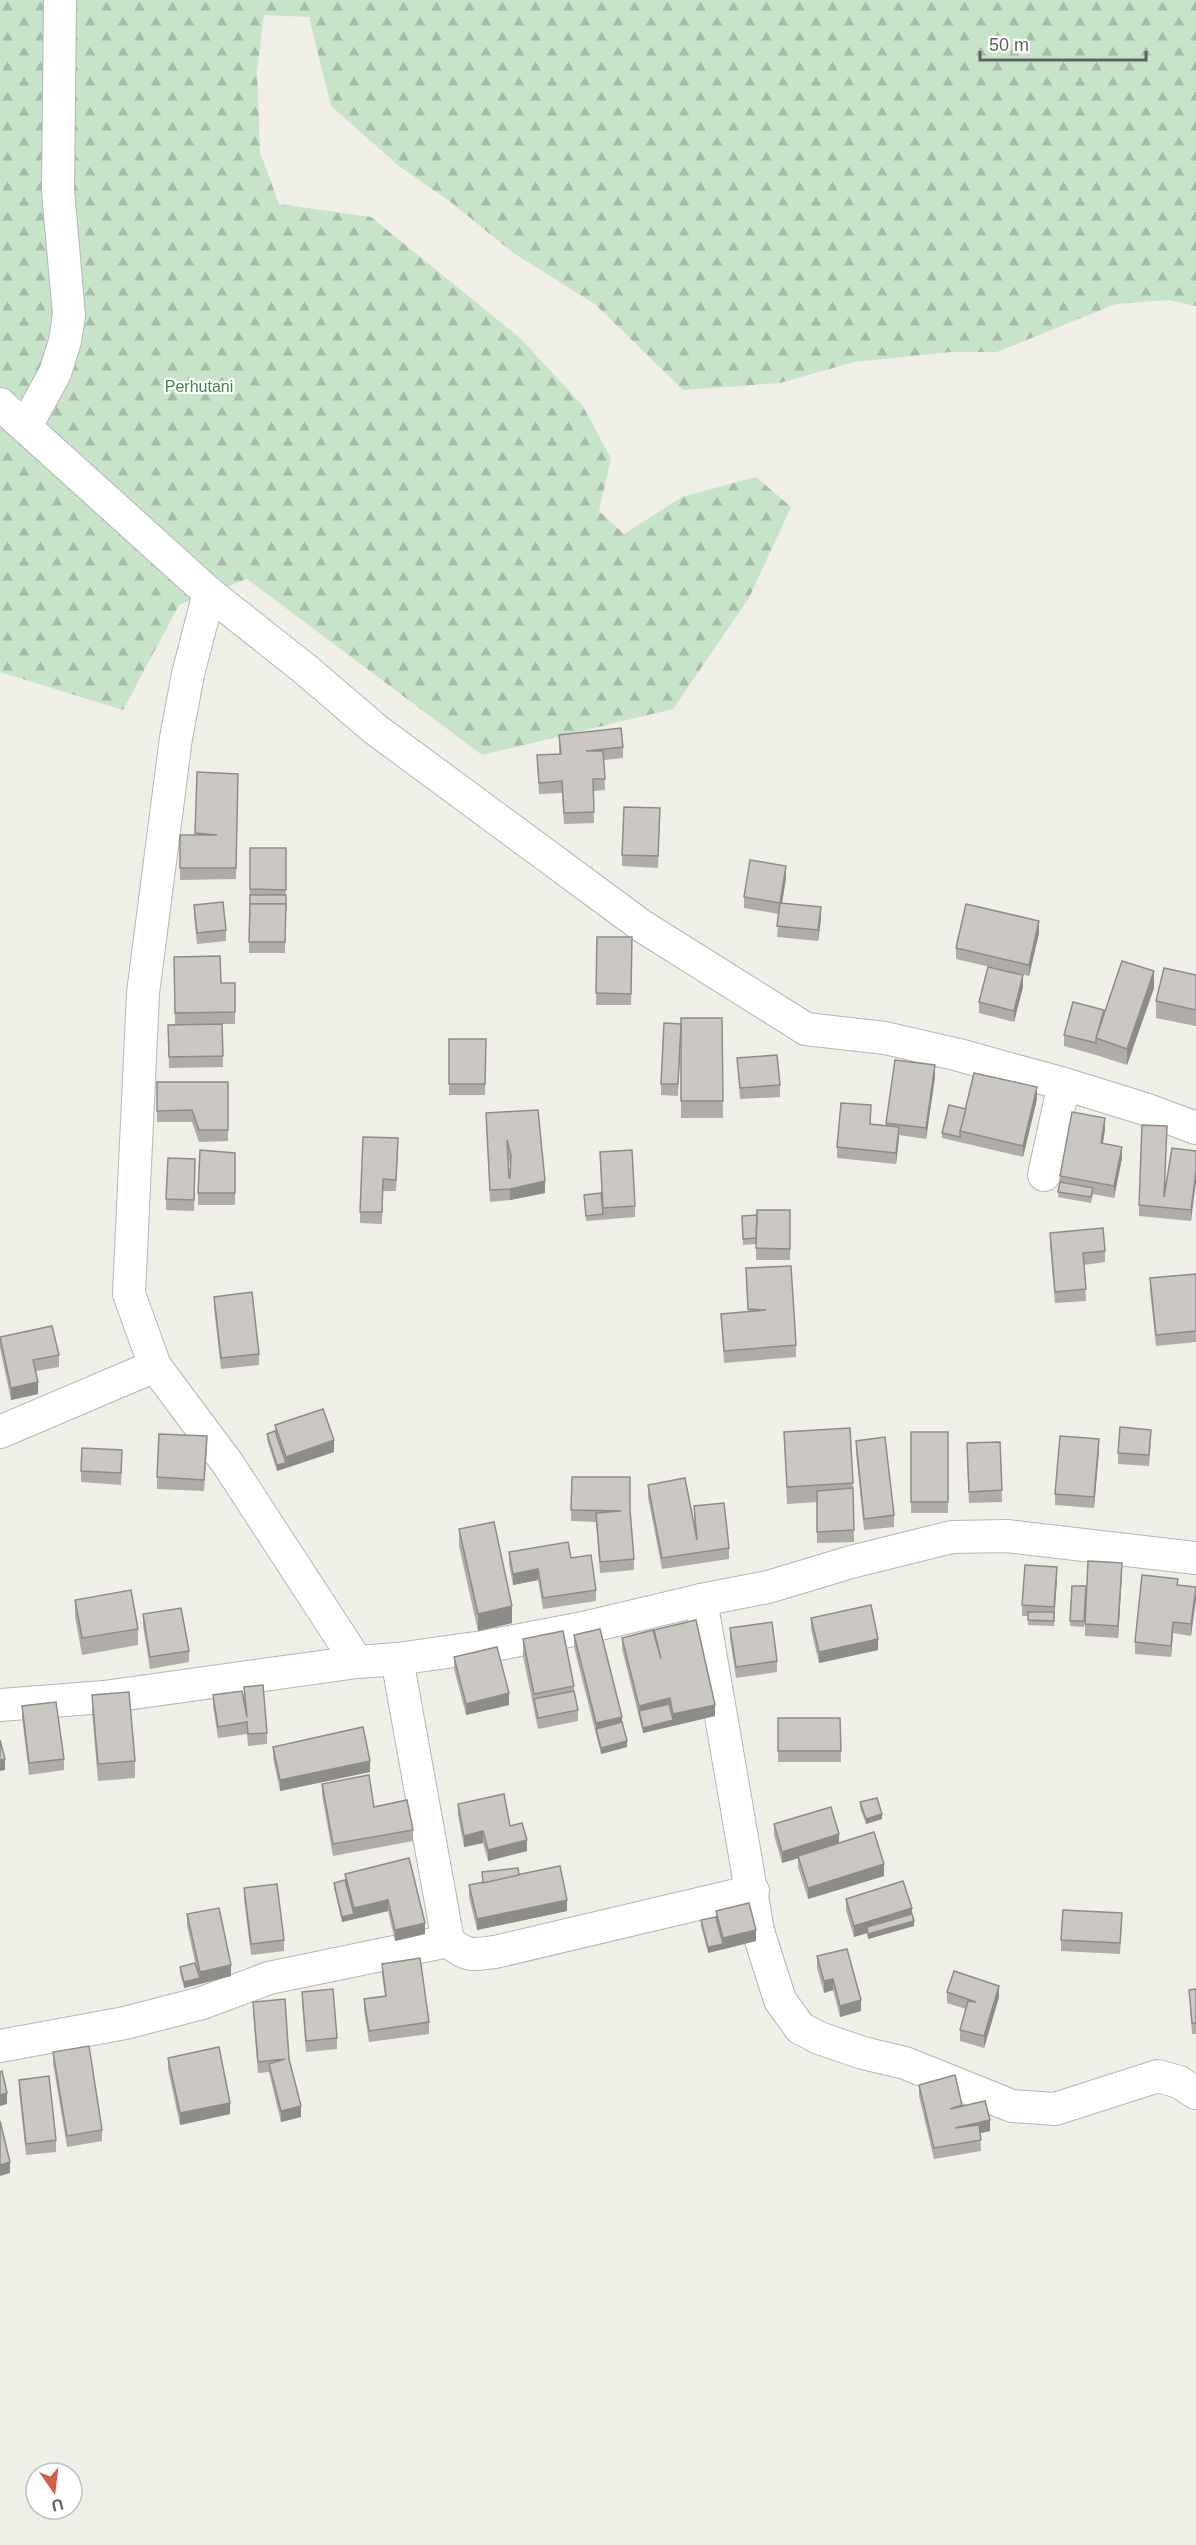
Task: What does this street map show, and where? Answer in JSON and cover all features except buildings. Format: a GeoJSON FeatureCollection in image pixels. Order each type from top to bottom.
{"type":"FeatureCollection","features":[{"type":"Feature","properties":{"kind":"street"},"geometry":{"type":"LineString","coordinates":[[26,426],[55,373],[65,341],[69,315],[57,191],[60,0]]}},
{"type":"Feature","properties":{"kind":"street"},"geometry":{"type":"LineString","coordinates":[[0,404],[209,593],[305,669],[375,729],[642,926],[806,1029],[885,1038],[1064,1083],[1145,1108],[1196,1128]]}},
{"type":"Feature","properties":{"kind":"street"},"geometry":{"type":"LineString","coordinates":[[209,593],[188,674],[176,738],[143,993],[129,1294],[155,1366],[228,1464],[357,1662]]}},
{"type":"Feature","properties":{"kind":"street"},"geometry":{"type":"LineString","coordinates":[[1044,1175],[1064,1083]]}},
{"type":"Feature","properties":{"kind":"street"},"geometry":{"type":"LineString","coordinates":[[0,1432],[155,1366]]}},
{"type":"Feature","properties":{"kind":"street"},"geometry":{"type":"LineString","coordinates":[[0,1705],[104,1697],[483,1647],[583,1628],[701,1600],[768,1587],[851,1562],[952,1537],[1007,1536],[1196,1558]]}},
{"type":"Feature","properties":{"kind":"street"},"geometry":{"type":"LineString","coordinates":[[701,1600],[753,1890],[758,1931],[780,2000],[800,2028],[819,2038],[863,2053],[904,2063],[1012,2106],[1055,2109],[1158,2076],[1179,2082],[1196,2093]]}},
{"type":"Feature","properties":{"kind":"street"},"geometry":{"type":"LineString","coordinates":[[397,1659],[448,1941],[464,1953],[474,1955],[495,1952],[753,1890]]}},
{"type":"Feature","properties":{"kind":"street"},"geometry":{"type":"LineString","coordinates":[[0,2046],[125,2023],[202,2003],[269,1978],[448,1941]]}},
{"type":"Feature","properties":{"kind":"green space","name":"Perhutani"},"geometry":{"type":"Polygon","coordinates":[[[0,0],[1196,0],[1196,306],[1168,300],[1116,304],[997,352],[951,352],[854,362],[780,383],[683,390],[596,305],[512,252],[452,203],[399,166],[331,106],[309,17],[264,15],[257,72],[260,152],[279,204],[371,217],[520,338],[582,405],[611,458],[599,511],[624,534],[682,497],[756,477],[791,507],[749,598],[673,709],[482,755],[247,579],[179,605],[123,710],[0,672],[0,0]]]}}]}
